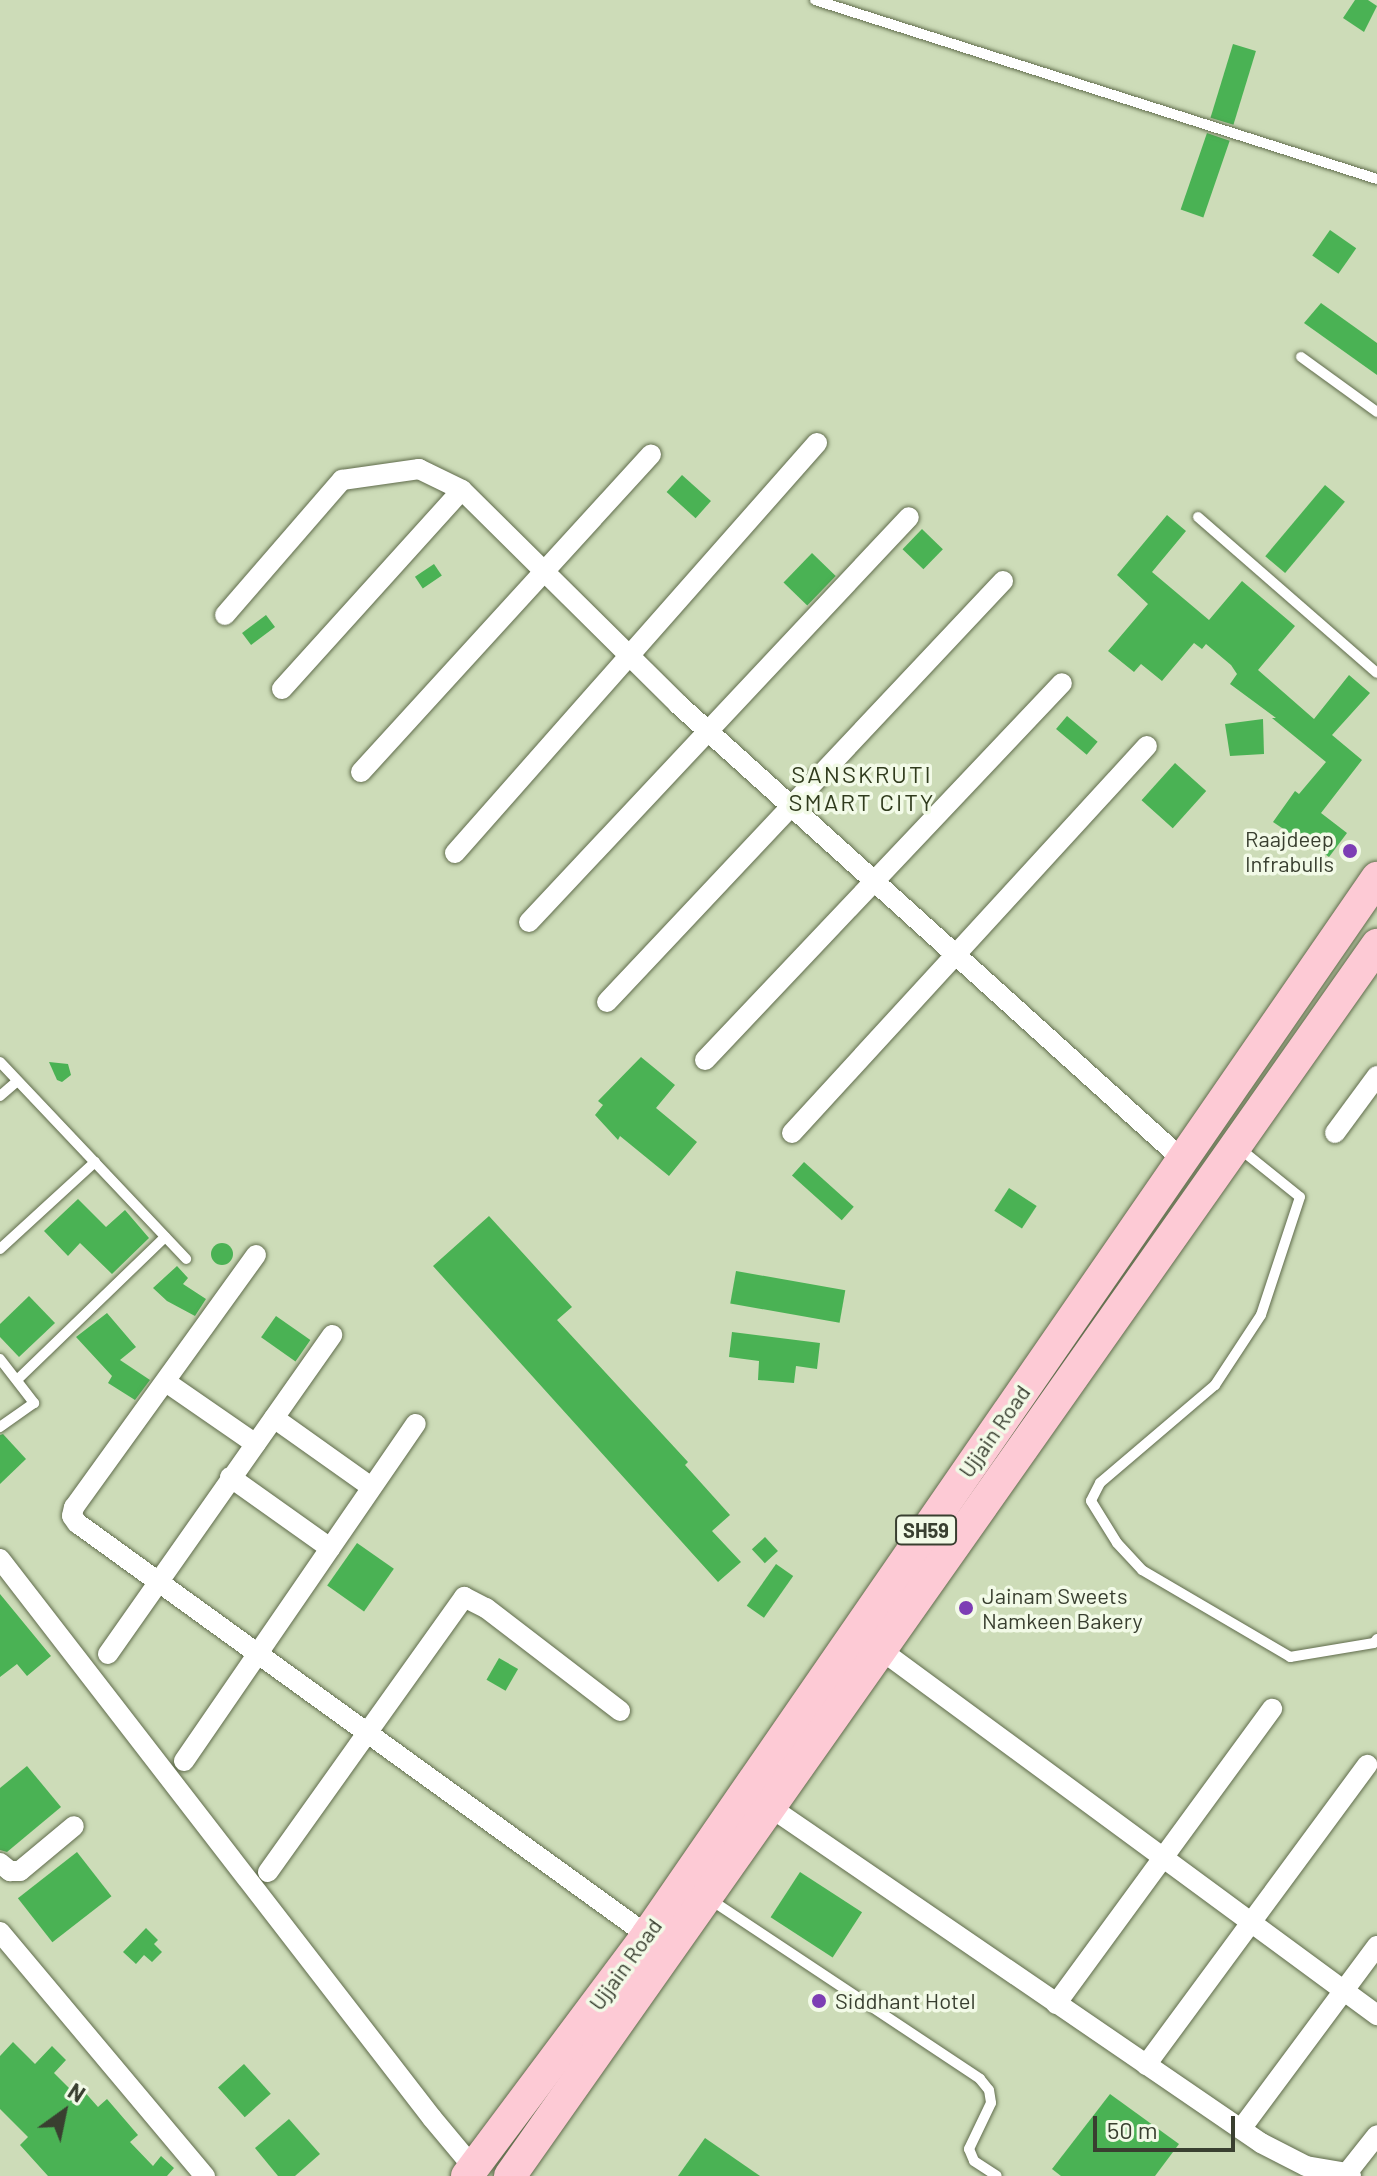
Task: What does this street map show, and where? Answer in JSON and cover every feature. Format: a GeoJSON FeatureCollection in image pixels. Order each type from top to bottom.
{"type":"FeatureCollection","features":[{"type":"Feature","properties":{"kind":"main road","name":"Ujjain Road"},"geometry":{"type":"LineString","coordinates":[[470,2172],[647,1935],[1377,878]]}},
{"type":"Feature","properties":{"kind":"main road","name":"Ujjain Road"},"geometry":{"type":"LineString","coordinates":[[510,2176],[1377,945]]}},
{"type":"Feature","properties":{"kind":"street"},"geometry":{"type":"LineString","coordinates":[[455,853],[817,443]]}},
{"type":"Feature","properties":{"kind":"street"},"geometry":{"type":"LineString","coordinates":[[361,772],[651,454]]}},
{"type":"Feature","properties":{"kind":"street"},"geometry":{"type":"LineString","coordinates":[[225,615],[342,480],[419,469],[462,490],[708,731],[1182,1159]]}},
{"type":"Feature","properties":{"kind":"street"},"geometry":{"type":"LineString","coordinates":[[282,689],[462,490]]}},
{"type":"Feature","properties":{"kind":"street"},"geometry":{"type":"LineString","coordinates":[[529,922],[909,517]]}},
{"type":"Feature","properties":{"kind":"street"},"geometry":{"type":"LineString","coordinates":[[607,1002],[1003,581]]}},
{"type":"Feature","properties":{"kind":"street"},"geometry":{"type":"LineString","coordinates":[[705,1060],[1062,683]]}},
{"type":"Feature","properties":{"kind":"street"},"geometry":{"type":"LineString","coordinates":[[792,1133],[1147,746]]}},
{"type":"Feature","properties":{"kind":"street"},"geometry":{"type":"LineString","coordinates":[[1335,1133],[1377,1076]]}},
{"type":"Feature","properties":{"kind":"street"},"geometry":{"type":"LineString","coordinates":[[256,1255],[74,1507],[72,1516],[77,1523],[647,1935]]}},
{"type":"Feature","properties":{"kind":"street"},"geometry":{"type":"LineString","coordinates":[[108,1654],[157,1580],[332,1335]]}},
{"type":"Feature","properties":{"kind":"street"},"geometry":{"type":"LineString","coordinates":[[166,1382],[256,1444]]}},
{"type":"Feature","properties":{"kind":"street"},"geometry":{"type":"LineString","coordinates":[[274,1418],[371,1487]]}},
{"type":"Feature","properties":{"kind":"street"},"geometry":{"type":"LineString","coordinates":[[184,1761],[416,1424]]}},
{"type":"Feature","properties":{"kind":"street"},"geometry":{"type":"LineString","coordinates":[[230,1477],[330,1548]]}},
{"type":"Feature","properties":{"kind":"street"},"geometry":{"type":"LineString","coordinates":[[0,1559],[432,2118],[470,2172]]}},
{"type":"Feature","properties":{"kind":"street"},"geometry":{"type":"LineString","coordinates":[[268,1872],[464,1597],[486,1608],[620,1711]]}},
{"type":"Feature","properties":{"kind":"street"},"geometry":{"type":"LineString","coordinates":[[881,1650],[1377,2015]]}},
{"type":"Feature","properties":{"kind":"street"},"geometry":{"type":"LineString","coordinates":[[1056,2004],[1272,1709]]}},
{"type":"Feature","properties":{"kind":"street"},"geometry":{"type":"LineString","coordinates":[[1146,2065],[1367,1765]]}},
{"type":"Feature","properties":{"kind":"street"},"geometry":{"type":"LineString","coordinates":[[770,1807],[1241,2129],[1306,2166],[1348,2175],[1377,2135]]}},
{"type":"Feature","properties":{"kind":"street"},"geometry":{"type":"LineString","coordinates":[[0,1863],[10,1871],[20,1871],[74,1826]]}},
{"type":"Feature","properties":{"kind":"street"},"geometry":{"type":"LineString","coordinates":[[0,1932],[205,2176]]}},
{"type":"Feature","properties":{"kind":"street"},"geometry":{"type":"LineString","coordinates":[[1241,2129],[1377,1946]]}},
{"type":"Feature","properties":{"kind":"lane"},"geometry":{"type":"LineString","coordinates":[[815,0],[1377,179]]}},
{"type":"Feature","properties":{"kind":"lane"},"geometry":{"type":"LineString","coordinates":[[1301,357],[1377,412]]}},
{"type":"Feature","properties":{"kind":"lane"},"geometry":{"type":"LineString","coordinates":[[1198,517],[1377,673]]}},
{"type":"Feature","properties":{"kind":"lane"},"geometry":{"type":"LineString","coordinates":[[0,1062],[186,1259]]}},
{"type":"Feature","properties":{"kind":"lane"},"geometry":{"type":"LineString","coordinates":[[0,1096],[17,1081]]}},
{"type":"Feature","properties":{"kind":"lane"},"geometry":{"type":"LineString","coordinates":[[1235,1145],[1300,1197],[1261,1315],[1215,1385],[1100,1483],[1091,1501],[1117,1543],[1142,1570],[1290,1657],[1374,1643],[1377,1639]]}},
{"type":"Feature","properties":{"kind":"lane"},"geometry":{"type":"LineString","coordinates":[[0,1249],[95,1162]]}},
{"type":"Feature","properties":{"kind":"lane"},"geometry":{"type":"LineString","coordinates":[[17,1380],[165,1237]]}},
{"type":"Feature","properties":{"kind":"lane"},"geometry":{"type":"LineString","coordinates":[[0,1359],[34,1403],[0,1427]]}},
{"type":"Feature","properties":{"kind":"lane"},"geometry":{"type":"LineString","coordinates":[[705,1896],[980,2079],[989,2090],[991,2103],[969,2149],[974,2161],[997,2176]]}},
{"type":"Feature","properties":{"kind":"building"},"geometry":{"type":"Polygon","coordinates":[[[1355,0],[1368,0],[1377,6],[1364,32],[1343,18],[1355,0]]]}},
{"type":"Feature","properties":{"kind":"building"},"geometry":{"type":"Polygon","coordinates":[[[1233,44],[1256,51],[1233,125],[1210,118],[1233,44]]]}},
{"type":"Feature","properties":{"kind":"building"},"geometry":{"type":"Polygon","coordinates":[[[1207,133],[1230,141],[1203,217],[1181,210],[1207,133]]]}},
{"type":"Feature","properties":{"kind":"building"},"geometry":{"type":"Polygon","coordinates":[[[1330,230],[1356,248],[1338,274],[1312,255],[1330,230]]]}},
{"type":"Feature","properties":{"kind":"building"},"geometry":{"type":"Polygon","coordinates":[[[1321,303],[1377,343],[1377,375],[1304,323],[1321,303]]]}},
{"type":"Feature","properties":{"kind":"building"},"geometry":{"type":"Polygon","coordinates":[[[682,475],[711,501],[696,518],[667,492],[682,475]]]}},
{"type":"Feature","properties":{"kind":"building"},"geometry":{"type":"Polygon","coordinates":[[[1325,485],[1345,502],[1285,573],[1265,556],[1325,485]]]}},
{"type":"Feature","properties":{"kind":"building"},"geometry":{"type":"Polygon","coordinates":[[[1167,515],[1186,531],[1152,572],[1209,620],[1242,581],[1295,626],[1258,670],[1314,719],[1349,675],[1370,693],[1332,735],[1362,760],[1321,813],[1347,833],[1329,857],[1299,835],[1297,838],[1273,822],[1295,791],[1299,794],[1326,762],[1272,718],[1276,718],[1230,684],[1237,674],[1231,665],[1206,644],[1202,649],[1194,643],[1162,681],[1141,664],[1134,672],[1108,651],[1148,604],[1117,575],[1167,515]]]}},
{"type":"Feature","properties":{"kind":"building"},"geometry":{"type":"Polygon","coordinates":[[[922,529],[943,549],[923,569],[903,549],[922,529]]]}},
{"type":"Feature","properties":{"kind":"building"},"geometry":{"type":"Polygon","coordinates":[[[812,553],[836,576],[807,605],[784,582],[812,553]]]}},
{"type":"Feature","properties":{"kind":"building"},"geometry":{"type":"Polygon","coordinates":[[[434,564],[442,576],[423,588],[415,577],[434,564]]]}},
{"type":"Feature","properties":{"kind":"building"},"geometry":{"type":"Polygon","coordinates":[[[266,615],[275,627],[251,645],[242,633],[266,615]]]}},
{"type":"Feature","properties":{"kind":"building"},"geometry":{"type":"Polygon","coordinates":[[[1067,716],[1098,742],[1087,755],[1056,729],[1067,716]]]}},
{"type":"Feature","properties":{"kind":"building"},"geometry":{"type":"Polygon","coordinates":[[[1263,719],[1264,754],[1230,756],[1225,724],[1263,719]]]}},
{"type":"Feature","properties":{"kind":"building"},"geometry":{"type":"Polygon","coordinates":[[[1175,763],[1206,791],[1173,828],[1142,800],[1175,763]]]}},
{"type":"Feature","properties":{"kind":"building"},"geometry":{"type":"Polygon","coordinates":[[[641,1057],[675,1085],[656,1108],[697,1142],[669,1176],[620,1136],[618,1140],[595,1115],[603,1105],[598,1101],[641,1057]]]}},
{"type":"Feature","properties":{"kind":"building"},"geometry":{"type":"Polygon","coordinates":[[[49,1062],[68,1064],[71,1075],[62,1082],[57,1080],[49,1062]]]}},
{"type":"Feature","properties":{"kind":"building"},"geometry":{"type":"Polygon","coordinates":[[[804,1162],[854,1207],[842,1220],[792,1175],[804,1162]]]}},
{"type":"Feature","properties":{"kind":"building"},"geometry":{"type":"Polygon","coordinates":[[[1009,1188],[1037,1206],[1022,1229],[994,1211],[1009,1188]]]}},
{"type":"Feature","properties":{"kind":"building"},"geometry":{"type":"Polygon","coordinates":[[[78,1199],[106,1227],[125,1210],[149,1238],[112,1274],[80,1243],[68,1256],[44,1231],[78,1199]]]}},
{"type":"Feature","properties":{"kind":"building"},"geometry":{"type":"Polygon","coordinates":[[[489,1216],[572,1307],[557,1320],[688,1462],[685,1465],[730,1515],[712,1531],[741,1562],[718,1582],[433,1266],[489,1216]]]}},
{"type":"Feature","properties":{"kind":"building"},"geometry":{"type":"Polygon","coordinates":[[[218,1243],[226,1243],[233,1254],[226,1265],[218,1265],[211,1258],[211,1250],[218,1243]]]}},
{"type":"Feature","properties":{"kind":"building"},"geometry":{"type":"Polygon","coordinates":[[[177,1266],[188,1278],[183,1284],[206,1299],[195,1316],[167,1301],[153,1288],[177,1266]]]}},
{"type":"Feature","properties":{"kind":"building"},"geometry":{"type":"Polygon","coordinates":[[[736,1271],[845,1290],[840,1323],[730,1303],[736,1271]]]}},
{"type":"Feature","properties":{"kind":"building"},"geometry":{"type":"Polygon","coordinates":[[[29,1296],[55,1323],[19,1357],[0,1337],[0,1324],[29,1296]]]}},
{"type":"Feature","properties":{"kind":"building"},"geometry":{"type":"Polygon","coordinates":[[[107,1313],[136,1347],[120,1360],[150,1380],[135,1400],[108,1383],[112,1376],[76,1337],[107,1313]]]}},
{"type":"Feature","properties":{"kind":"building"},"geometry":{"type":"Polygon","coordinates":[[[276,1316],[310,1340],[295,1361],[261,1337],[276,1316]]]}},
{"type":"Feature","properties":{"kind":"building"},"geometry":{"type":"Polygon","coordinates":[[[732,1332],[820,1343],[817,1369],[796,1366],[794,1383],[758,1380],[759,1361],[729,1357],[732,1332]]]}},
{"type":"Feature","properties":{"kind":"building"},"geometry":{"type":"Polygon","coordinates":[[[3,1434],[26,1459],[0,1484],[0,1435],[3,1434]]]}},
{"type":"Feature","properties":{"kind":"building"},"geometry":{"type":"Polygon","coordinates":[[[765,1537],[778,1551],[765,1563],[752,1549],[765,1537]]]}},
{"type":"Feature","properties":{"kind":"building"},"geometry":{"type":"Polygon","coordinates":[[[357,1543],[394,1569],[364,1611],[327,1586],[357,1543]]]}},
{"type":"Feature","properties":{"kind":"building"},"geometry":{"type":"Polygon","coordinates":[[[776,1564],[793,1576],[764,1618],[747,1606],[776,1564]]]}},
{"type":"Feature","properties":{"kind":"building"},"geometry":{"type":"Polygon","coordinates":[[[0,1594],[51,1656],[27,1676],[17,1664],[0,1677],[0,1594]]]}},
{"type":"Feature","properties":{"kind":"building"},"geometry":{"type":"Polygon","coordinates":[[[499,1658],[518,1669],[506,1691],[486,1680],[499,1658]]]}},
{"type":"Feature","properties":{"kind":"building"},"geometry":{"type":"Polygon","coordinates":[[[27,1766],[61,1807],[7,1852],[0,1850],[0,1788],[27,1766]]]}},
{"type":"Feature","properties":{"kind":"building"},"geometry":{"type":"Polygon","coordinates":[[[77,1852],[111,1896],[52,1942],[18,1898],[77,1852]]]}},
{"type":"Feature","properties":{"kind":"building"},"geometry":{"type":"Polygon","coordinates":[[[800,1872],[862,1912],[833,1958],[771,1917],[800,1872]]]}},
{"type":"Feature","properties":{"kind":"building"},"geometry":{"type":"Polygon","coordinates":[[[146,1928],[158,1940],[154,1944],[162,1952],[152,1962],[144,1955],[136,1964],[123,1952],[146,1928]]]}},
{"type":"Feature","properties":{"kind":"building"},"geometry":{"type":"Polygon","coordinates":[[[13,2042],[35,2064],[52,2046],[66,2060],[54,2073],[76,2095],[82,2089],[98,2107],[107,2099],[138,2135],[130,2142],[153,2166],[161,2156],[174,2168],[167,2176],[48,2176],[20,2145],[28,2137],[0,2109],[0,2056],[13,2042]]]}},
{"type":"Feature","properties":{"kind":"building"},"geometry":{"type":"Polygon","coordinates":[[[244,2064],[271,2094],[245,2117],[218,2087],[244,2064]]]}},
{"type":"Feature","properties":{"kind":"building"},"geometry":{"type":"Polygon","coordinates":[[[1110,2094],[1179,2144],[1155,2176],[1061,2176],[1052,2169],[1110,2094]]]}},
{"type":"Feature","properties":{"kind":"building"},"geometry":{"type":"Polygon","coordinates":[[[289,2119],[320,2154],[295,2176],[278,2176],[255,2148],[289,2119]]]}},
{"type":"Feature","properties":{"kind":"building"},"geometry":{"type":"Polygon","coordinates":[[[705,2138],[760,2176],[678,2176],[705,2138]]]}},
{"type":"Feature","properties":{"kind":"place","name":"Raajdeep Infrabulls"},"geometry":{"type":"Point","coordinates":[1350,851]}},
{"type":"Feature","properties":{"kind":"place","name":"Jainam Sweets Namkeen Bakery"},"geometry":{"type":"Point","coordinates":[966,1608]}},
{"type":"Feature","properties":{"kind":"place","name":"Siddhant Hotel"},"geometry":{"type":"Point","coordinates":[819,2001]}},
{"type":"Feature","properties":{"kind":"district","name":"SANSKRUTI SMART CITY"},"geometry":{"type":"Point","coordinates":[862,788]}}]}
